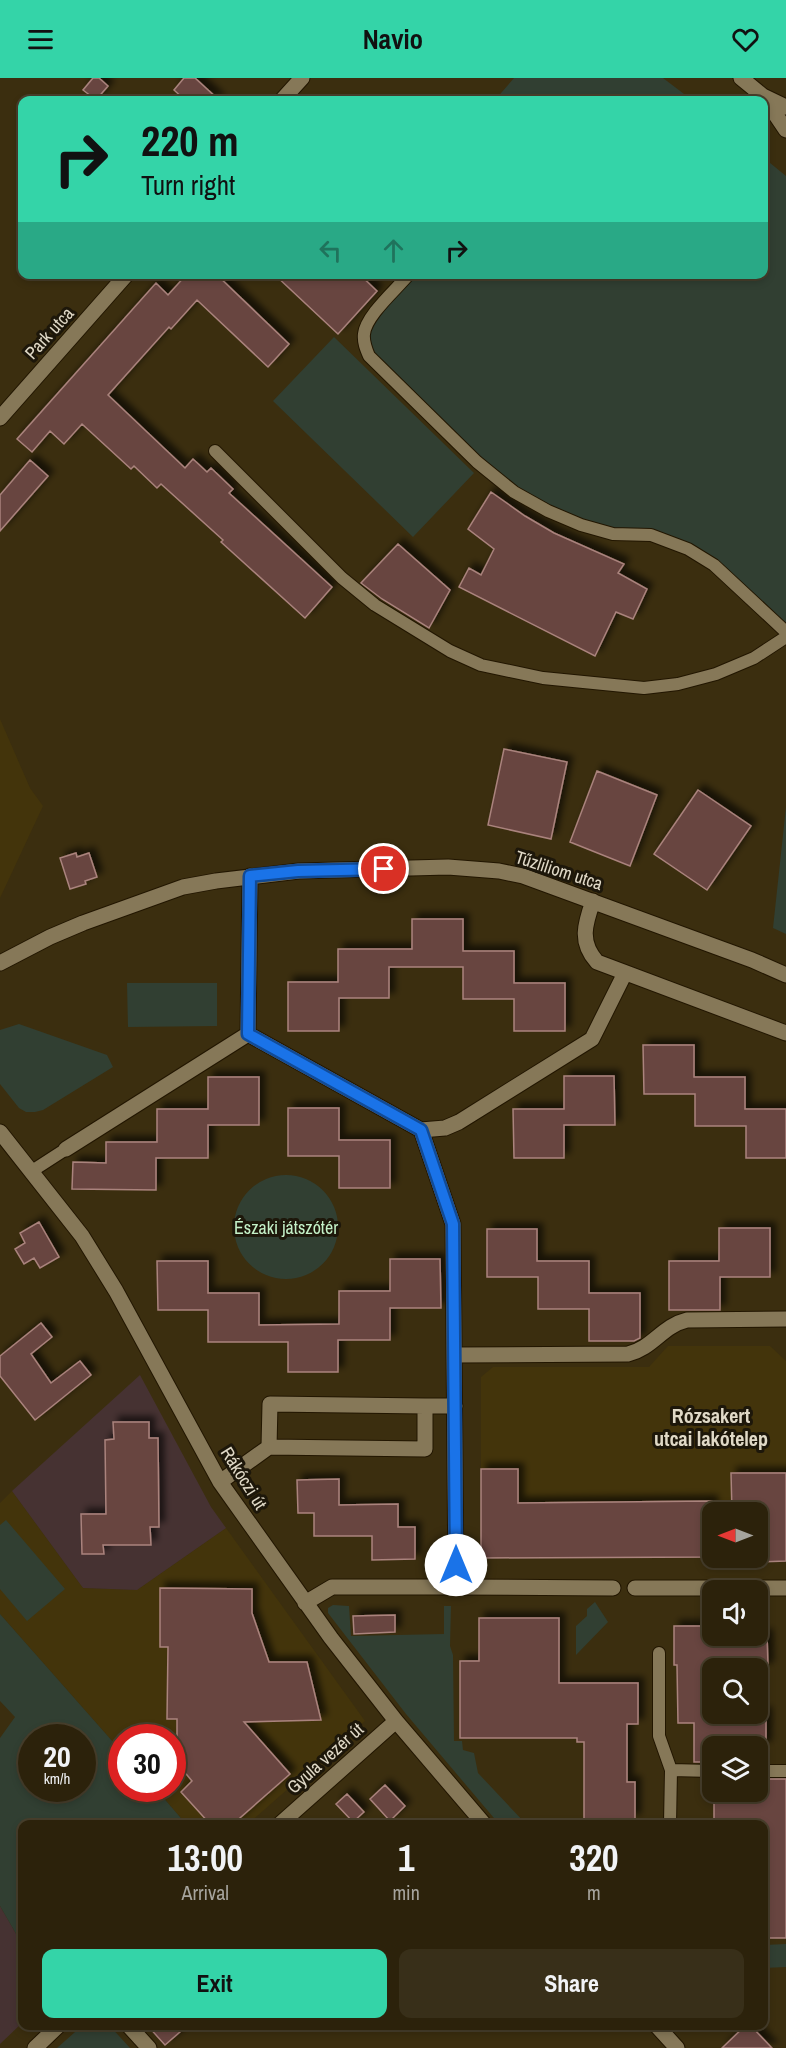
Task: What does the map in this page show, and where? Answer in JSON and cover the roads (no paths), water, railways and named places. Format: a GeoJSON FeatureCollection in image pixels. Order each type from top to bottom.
{"type":"FeatureCollection","features":[{"type":"Feature","properties":{"kind":"street"},"geometry":{"type":"LineString","coordinates":[[286,96],[302,78]]}},
{"type":"Feature","properties":{"kind":"street"},"geometry":{"type":"LineString","coordinates":[[741,78],[763,96]]}},
{"type":"Feature","properties":{"kind":"street"},"geometry":{"type":"LineString","coordinates":[[768,98],[786,107]]}},
{"type":"Feature","properties":{"kind":"street"},"geometry":{"type":"LineString","coordinates":[[768,103],[786,130]]}},
{"type":"Feature","properties":{"kind":"street","name":"Park utca"},"geometry":{"type":"LineString","coordinates":[[0,418],[123,279]]}},
{"type":"Feature","properties":{"kind":"street","name":"Tűzliliom utca"},"geometry":{"type":"LineString","coordinates":[[0,963],[50,937],[183,887],[298,871],[475,868],[523,876],[752,960],[786,975]]}},
{"type":"Feature","properties":{"kind":"street"},"geometry":{"type":"LineString","coordinates":[[248,1034],[250,876]]}},
{"type":"Feature","properties":{"kind":"street"},"geometry":{"type":"LineString","coordinates":[[593,901],[586,922],[585,939],[588,952],[597,962],[786,1033]]}},
{"type":"Feature","properties":{"kind":"street"},"geometry":{"type":"LineString","coordinates":[[248,1034],[421,1130],[445,1128],[459,1122],[592,1039],[625,973]]}},
{"type":"Feature","properties":{"kind":"street"},"geometry":{"type":"LineString","coordinates":[[66,1149],[248,1034]]}},
{"type":"Feature","properties":{"kind":"street"},"geometry":{"type":"LineString","coordinates":[[421,1130],[453,1224],[456,1587]]}},
{"type":"Feature","properties":{"kind":"street","name":"Rákóczi út"},"geometry":{"type":"LineString","coordinates":[[0,1132],[82,1236],[116,1291],[220,1482],[305,1603],[396,1721],[481,1820]]}},
{"type":"Feature","properties":{"kind":"street"},"geometry":{"type":"LineString","coordinates":[[455,1355],[628,1354],[641,1351],[674,1323],[687,1320],[786,1319]]}},
{"type":"Feature","properties":{"kind":"street"},"geometry":{"type":"LineString","coordinates":[[269,1448],[270,1404],[455,1406]]}},
{"type":"Feature","properties":{"kind":"street"},"geometry":{"type":"LineString","coordinates":[[220,1482],[269,1448],[425,1449],[425,1406]]}},
{"type":"Feature","properties":{"kind":"street"},"geometry":{"type":"LineString","coordinates":[[305,1603],[332,1587],[613,1588]]}},
{"type":"Feature","properties":{"kind":"street"},"geometry":{"type":"LineString","coordinates":[[635,1588],[786,1588]]}},
{"type":"Feature","properties":{"kind":"street","name":"Gyula vezér út"},"geometry":{"type":"LineString","coordinates":[[285,1820],[396,1721]]}},
{"type":"Feature","properties":{"kind":"street"},"geometry":{"type":"LineString","coordinates":[[35,2048],[54,2030]]}},
{"type":"Feature","properties":{"kind":"street"},"geometry":{"type":"LineString","coordinates":[[133,2030],[149,2048]]}},
{"type":"Feature","properties":{"kind":"street"},"geometry":{"type":"LineString","coordinates":[[661,2030],[677,2048]]}},
{"type":"Feature","properties":{"kind":"lane"},"geometry":{"type":"LineString","coordinates":[[768,96],[786,98]]}},
{"type":"Feature","properties":{"kind":"lane"},"geometry":{"type":"LineString","coordinates":[[406,279],[367,322],[364,334],[369,356],[477,462],[513,492],[548,511],[613,534],[659,537],[688,549],[714,565],[786,632]]}},
{"type":"Feature","properties":{"kind":"lane"},"geometry":{"type":"LineString","coordinates":[[215,451],[342,578],[375,605],[440,645],[481,665],[543,678],[644,688],[678,684],[716,674],[754,658],[786,637]]}},
{"type":"Feature","properties":{"kind":"lane"},"geometry":{"type":"LineString","coordinates":[[32,1171],[66,1149]]}},
{"type":"Feature","properties":{"kind":"lane"},"geometry":{"type":"LineString","coordinates":[[659,1653],[659,1736],[671,1770],[670,1820]]}},
{"type":"Feature","properties":{"kind":"lane"},"geometry":{"type":"LineString","coordinates":[[671,1770],[702,1770]]}},
{"type":"Feature","properties":{"kind":"lane"},"geometry":{"type":"LineString","coordinates":[[768,1771],[786,1771]]}},
{"type":"Feature","properties":{"kind":"district","name":"Rózsakert utcai lakótelep"},"geometry":{"type":"Point","coordinates":[711,1426]}},
{"type":"Feature","properties":{"kind":"park label","name":"Északi játszótér"},"geometry":{"type":"Point","coordinates":[286,1227]}}]}
